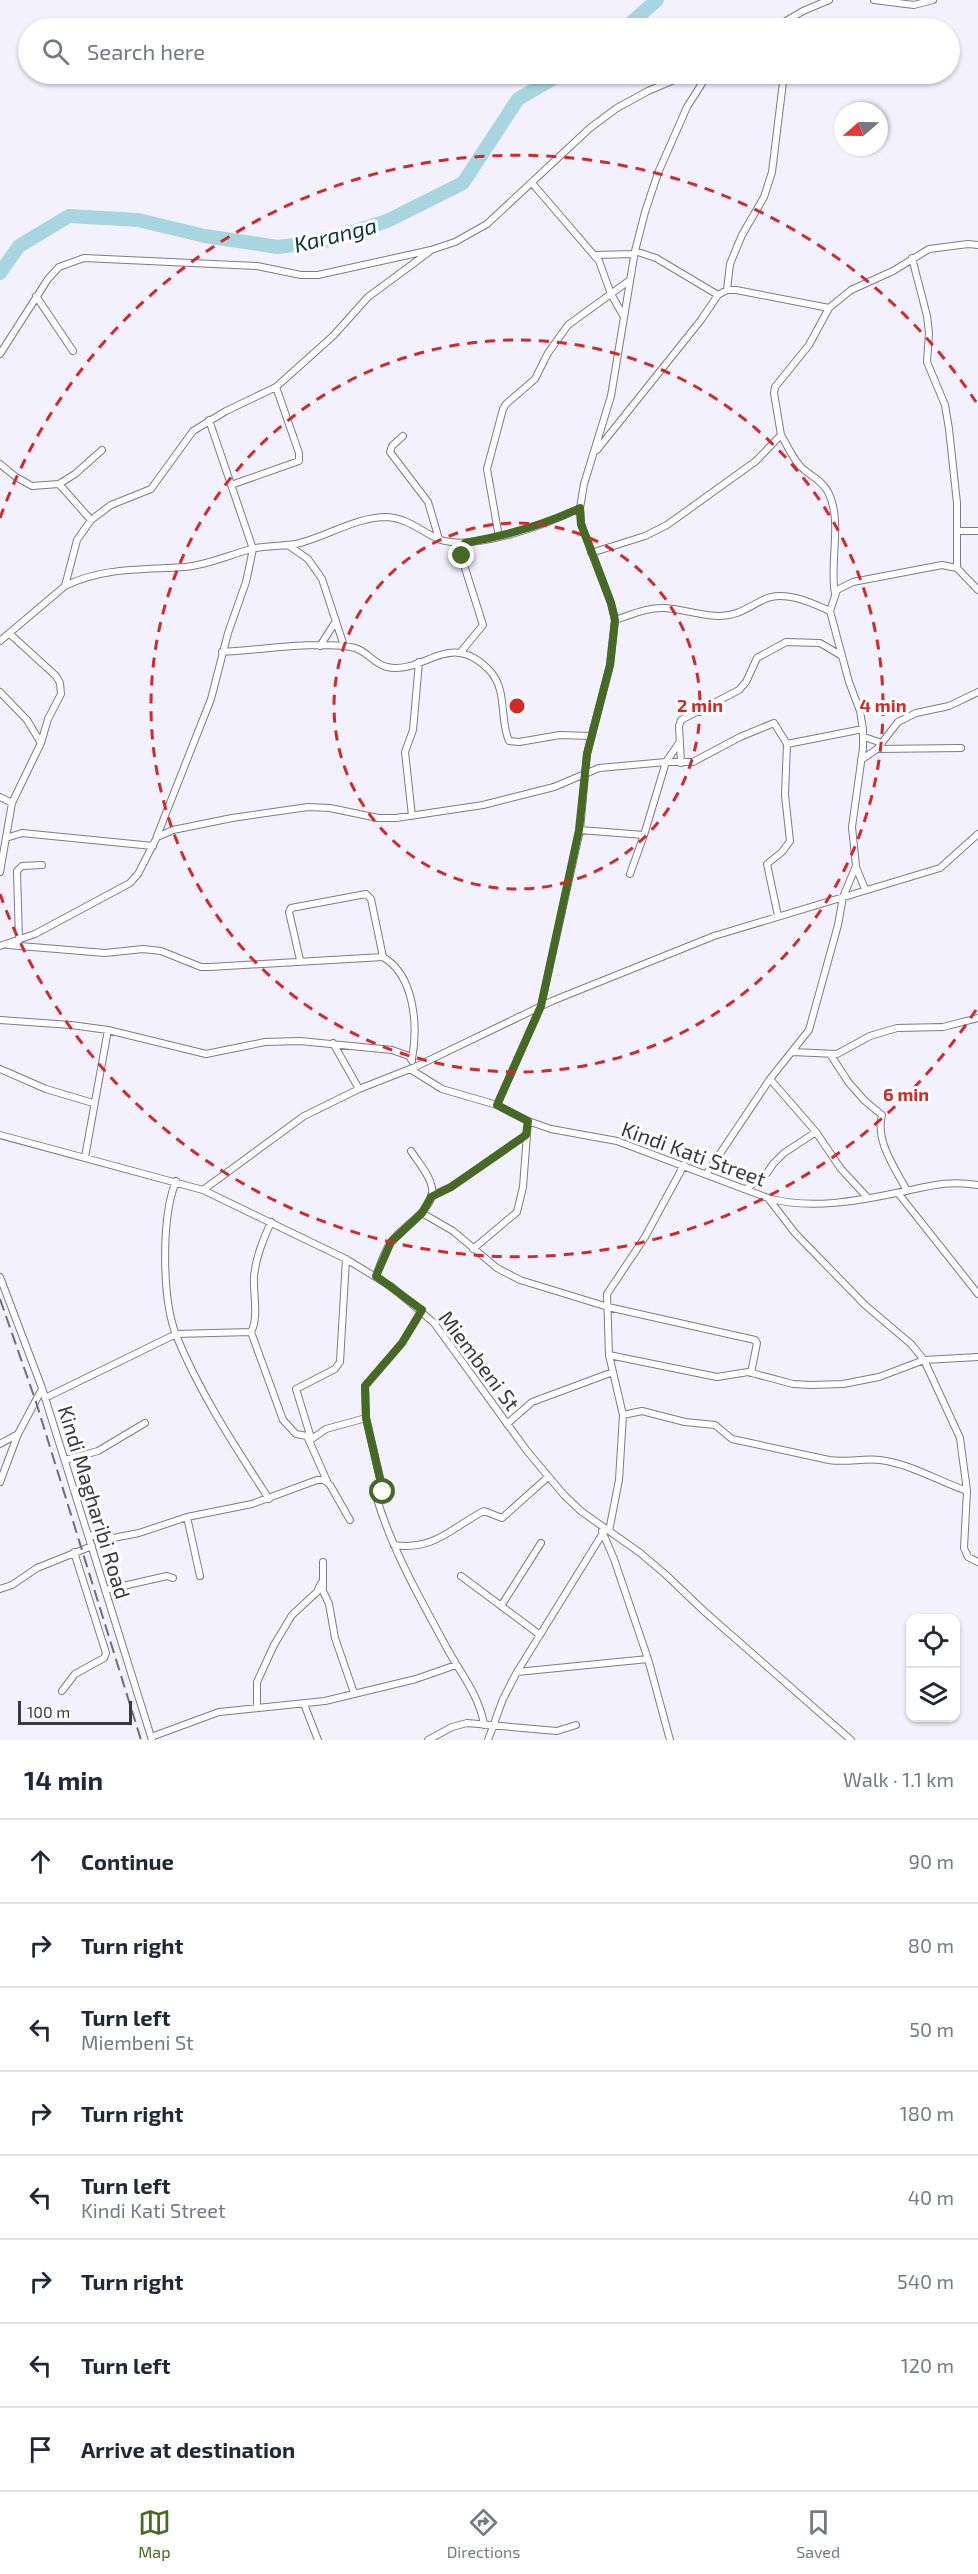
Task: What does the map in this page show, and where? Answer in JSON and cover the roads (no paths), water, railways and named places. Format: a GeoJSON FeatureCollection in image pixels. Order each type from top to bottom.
{"type":"FeatureCollection","features":[{"type":"Feature","properties":{"kind":"street"},"geometry":{"type":"LineString","coordinates":[[796,18],[829,0]]}},
{"type":"Feature","properties":{"kind":"street"},"geometry":{"type":"LineString","coordinates":[[874,0],[914,5],[933,0]]}},
{"type":"Feature","properties":{"kind":"street"},"geometry":{"type":"LineString","coordinates":[[0,354],[36,296],[59,267],[84,258],[257,266],[301,275],[318,275],[431,250],[455,242],[487,224],[582,134],[617,108],[664,84]]}},
{"type":"Feature","properties":{"kind":"street"},"geometry":{"type":"LineString","coordinates":[[497,1105],[541,1006],[579,830],[591,736],[610,665],[615,620],[611,603],[581,524],[580,508],[584,484],[611,396],[634,252],[658,173],[687,107],[702,84]]}},
{"type":"Feature","properties":{"kind":"street"},"geometry":{"type":"LineString","coordinates":[[727,290],[730,264],[742,235],[764,197],[772,172],[783,84]]}},
{"type":"Feature","properties":{"kind":"street"},"geometry":{"type":"LineString","coordinates":[[532,183],[604,268],[611,294],[624,317]]}},
{"type":"Feature","properties":{"kind":"street"},"geometry":{"type":"LineString","coordinates":[[835,595],[832,580],[834,546],[832,502],[828,491],[820,481],[799,466],[781,435],[774,390],[809,345],[830,308],[859,285],[893,271],[912,258],[935,248],[978,245]]}},
{"type":"Feature","properties":{"kind":"street"},"geometry":{"type":"LineString","coordinates":[[66,586],[77,540],[91,520],[111,505],[151,489],[193,431],[209,420],[276,387],[333,336],[368,297],[431,250]]}},
{"type":"Feature","properties":{"kind":"street"},"geometry":{"type":"LineString","coordinates":[[594,255],[634,252],[656,258],[717,295]]}},
{"type":"Feature","properties":{"kind":"street"},"geometry":{"type":"LineString","coordinates":[[912,258],[927,316],[929,333],[927,362],[945,405],[950,429],[955,467],[957,568]]}},
{"type":"Feature","properties":{"kind":"street"},"geometry":{"type":"LineString","coordinates":[[499,537],[487,469],[503,409],[535,378],[548,353],[568,325],[631,279]]}},
{"type":"Feature","properties":{"kind":"street"},"geometry":{"type":"LineString","coordinates":[[594,454],[701,320],[717,295],[727,290],[748,292],[830,308]]}},
{"type":"Feature","properties":{"kind":"street"},"geometry":{"type":"LineString","coordinates":[[36,296],[73,351]]}},
{"type":"Feature","properties":{"kind":"street"},"geometry":{"type":"LineString","coordinates":[[231,485],[299,461],[299,453],[276,387]]}},
{"type":"Feature","properties":{"kind":"street"},"geometry":{"type":"LineString","coordinates":[[2,946],[20,941],[130,883],[138,874],[153,846],[179,786],[211,699],[222,652],[246,582],[253,549],[209,420]]}},
{"type":"Feature","properties":{"kind":"street"},"geometry":{"type":"LineString","coordinates":[[591,553],[645,536],[667,525],[756,461],[781,435]]}},
{"type":"Feature","properties":{"kind":"street"},"geometry":{"type":"LineString","coordinates":[[403,436],[392,446],[390,452],[428,502],[439,539]]}},
{"type":"Feature","properties":{"kind":"street"},"geometry":{"type":"LineString","coordinates":[[0,464],[32,486],[60,484],[102,450]]}},
{"type":"Feature","properties":{"kind":"street"},"geometry":{"type":"LineString","coordinates":[[60,484],[91,520]]}},
{"type":"Feature","properties":{"kind":"street"},"geometry":{"type":"LineString","coordinates":[[0,641],[66,586],[91,575],[137,569],[187,567],[253,549],[310,540],[355,522],[386,517],[415,524],[439,539],[465,543],[499,537],[558,519],[580,508]]}},
{"type":"Feature","properties":{"kind":"street"},"geometry":{"type":"LineString","coordinates":[[957,531],[978,531]]}},
{"type":"Feature","properties":{"kind":"street"},"geometry":{"type":"LineString","coordinates":[[460,653],[483,625],[463,562],[462,552],[465,543]]}},
{"type":"Feature","properties":{"kind":"street"},"geometry":{"type":"LineString","coordinates":[[287,545],[314,566],[322,579],[344,646]]}},
{"type":"Feature","properties":{"kind":"street"},"geometry":{"type":"LineString","coordinates":[[865,889],[856,866],[852,827],[864,737],[860,711],[849,682],[830,611],[835,595],[844,586],[866,579],[942,565],[957,568],[978,590]]}},
{"type":"Feature","properties":{"kind":"street"},"geometry":{"type":"LineString","coordinates":[[615,620],[643,611],[664,608],[719,616],[734,615],[762,600],[775,597],[807,601],[830,611]]}},
{"type":"Feature","properties":{"kind":"street"},"geometry":{"type":"LineString","coordinates":[[320,646],[336,621]]}},
{"type":"Feature","properties":{"kind":"street"},"geometry":{"type":"LineString","coordinates":[[0,872],[12,803],[42,743],[48,719],[61,694],[60,683],[45,665],[10,634]]}},
{"type":"Feature","properties":{"kind":"street"},"geometry":{"type":"LineString","coordinates":[[681,763],[681,720],[739,690],[746,682],[757,658],[786,642],[820,644],[842,657]]}},
{"type":"Feature","properties":{"kind":"street"},"geometry":{"type":"LineString","coordinates":[[222,652],[344,646],[361,650],[386,667],[419,662],[442,653],[460,653],[480,663],[491,672],[498,683],[509,741],[519,742],[560,735],[591,736]]}},
{"type":"Feature","properties":{"kind":"street"},"geometry":{"type":"LineString","coordinates":[[412,816],[405,752],[413,730],[419,662]]}},
{"type":"Feature","properties":{"kind":"street"},"geometry":{"type":"LineString","coordinates":[[0,692],[27,720],[42,743]]}},
{"type":"Feature","properties":{"kind":"street"},"geometry":{"type":"LineString","coordinates":[[861,760],[877,749],[892,727],[906,717],[949,706],[978,692]]}},
{"type":"Feature","properties":{"kind":"street"},"geometry":{"type":"LineString","coordinates":[[157,837],[166,832],[196,824],[308,807],[330,808],[378,818],[412,816],[483,805],[538,792],[598,768],[698,760],[740,737],[774,723],[787,744],[784,795],[790,842],[767,864],[777,916]]}},
{"type":"Feature","properties":{"kind":"street"},"geometry":{"type":"LineString","coordinates":[[787,744],[863,729]]}},
{"type":"Feature","properties":{"kind":"street"},"geometry":{"type":"LineString","coordinates":[[864,737],[882,743]]}},
{"type":"Feature","properties":{"kind":"street"},"geometry":{"type":"LineString","coordinates":[[630,874],[666,762],[680,742]]}},
{"type":"Feature","properties":{"kind":"street"},"geometry":{"type":"LineString","coordinates":[[877,749],[961,748]]}},
{"type":"Feature","properties":{"kind":"street"},"geometry":{"type":"LineString","coordinates":[[0,797],[12,803]]}},
{"type":"Feature","properties":{"kind":"street"},"geometry":{"type":"LineString","coordinates":[[579,830],[644,835]]}},
{"type":"Feature","properties":{"kind":"street"},"geometry":{"type":"LineString","coordinates":[[6,838],[22,833],[153,846]]}},
{"type":"Feature","properties":{"kind":"street"},"geometry":{"type":"LineString","coordinates":[[203,1190],[304,1116],[359,1089],[412,1068],[541,1006],[714,936],[940,868],[978,834]]}},
{"type":"Feature","properties":{"kind":"street"},"geometry":{"type":"LineString","coordinates":[[20,941],[17,871],[22,866],[42,865]]}},
{"type":"Feature","properties":{"kind":"street"},"geometry":{"type":"LineString","coordinates":[[707,1173],[770,1079],[809,1030],[838,925],[843,897],[856,866]]}},
{"type":"Feature","properties":{"kind":"street"},"geometry":{"type":"LineString","coordinates":[[300,960],[289,910],[293,907],[366,894],[372,904],[383,957]]}},
{"type":"Feature","properties":{"kind":"street"},"geometry":{"type":"LineString","coordinates":[[2,946],[105,953],[143,949],[161,951],[201,967],[383,957],[392,962],[400,973],[410,999],[416,1027],[412,1068]]}},
{"type":"Feature","properties":{"kind":"street"},"geometry":{"type":"LineString","coordinates":[[792,1052],[837,1054],[870,1036],[897,1028],[943,1027],[978,1018]]}},
{"type":"Feature","properties":{"kind":"street"},"geometry":{"type":"LineString","coordinates":[[0,1020],[71,1024],[108,1030],[206,1054],[265,1042],[300,1041],[392,1050],[412,1059]]}},
{"type":"Feature","properties":{"kind":"street"},"geometry":{"type":"LineString","coordinates":[[85,1157],[108,1030]]}},
{"type":"Feature","properties":{"kind":"street"},"geometry":{"type":"LineString","coordinates":[[333,1043],[359,1089]]}},
{"type":"Feature","properties":{"kind":"street"},"geometry":{"type":"LineString","coordinates":[[830,1054],[849,1083],[865,1101],[882,1114],[883,1143],[907,1191]]}},
{"type":"Feature","properties":{"kind":"street","name":"Kindi Kati Street"},"geometry":{"type":"LineString","coordinates":[[412,1068],[442,1089],[497,1105],[528,1121],[551,1129],[617,1141],[707,1173],[768,1198],[791,1204],[898,1193],[944,1182],[978,1185]]}},
{"type":"Feature","properties":{"kind":"street"},"geometry":{"type":"LineString","coordinates":[[0,1069],[46,1089],[93,1103]]}},
{"type":"Feature","properties":{"kind":"street"},"geometry":{"type":"LineString","coordinates":[[770,1079],[816,1132],[841,1169],[867,1197]]}},
{"type":"Feature","properties":{"kind":"street"},"geometry":{"type":"LineString","coordinates":[[473,1249],[518,1212],[523,1187],[528,1121]]}},
{"type":"Feature","properties":{"kind":"street"},"geometry":{"type":"LineString","coordinates":[[746,1189],[767,1173],[784,1153],[816,1132]]}},
{"type":"Feature","properties":{"kind":"street","name":"Miembeni St"},"geometry":{"type":"LineString","coordinates":[[0,1135],[203,1190],[346,1259],[376,1276],[422,1310],[434,1323],[548,1477],[582,1512],[665,1574],[851,1740]]}},
{"type":"Feature","properties":{"kind":"street"},"geometry":{"type":"LineString","coordinates":[[431,1197],[451,1187],[526,1135]]}},
{"type":"Feature","properties":{"kind":"street"},"geometry":{"type":"LineString","coordinates":[[376,1276],[391,1242],[422,1213],[431,1197],[432,1189],[429,1180],[411,1151]]}},
{"type":"Feature","properties":{"kind":"street"},"geometry":{"type":"LineString","coordinates":[[488,1740],[517,1672],[606,1532],[619,1480],[623,1415],[609,1354],[609,1290],[645,1237],[684,1165]]}},
{"type":"Feature","properties":{"kind":"street"},"geometry":{"type":"LineString","coordinates":[[176,1181],[168,1199],[165,1244],[170,1305],[176,1334],[196,1377],[269,1499]]}},
{"type":"Feature","properties":{"kind":"street"},"geometry":{"type":"LineString","coordinates":[[898,1193],[978,1294]]}},
{"type":"Feature","properties":{"kind":"street"},"geometry":{"type":"LineString","coordinates":[[768,1198],[795,1233],[865,1305],[911,1344],[924,1360],[960,1438],[967,1491],[964,1548],[968,1557],[978,1562]]}},
{"type":"Feature","properties":{"kind":"street"},"geometry":{"type":"LineString","coordinates":[[422,1213],[453,1231],[496,1268],[520,1280],[608,1307],[754,1340],[757,1343],[751,1373]]}},
{"type":"Feature","properties":{"kind":"street"},"geometry":{"type":"LineString","coordinates":[[271,1222],[257,1258],[253,1295],[255,1322],[251,1332],[283,1420],[296,1434],[305,1435],[310,1439]]}},
{"type":"Feature","properties":{"kind":"street"},"geometry":{"type":"LineString","coordinates":[[346,1259],[340,1362],[335,1369],[296,1389],[310,1439],[329,1484],[350,1520]]}},
{"type":"Feature","properties":{"kind":"street","name":"Kindi Magharibi Road"},"geometry":{"type":"LineString","coordinates":[[0,1277],[42,1388],[66,1460],[152,1738]]}},
{"type":"Feature","properties":{"kind":"street"},"geometry":{"type":"LineString","coordinates":[[422,1310],[402,1343],[367,1383],[364,1392],[366,1418],[383,1491],[377,1499],[394,1545],[456,1665],[479,1704],[484,1725]]}},
{"type":"Feature","properties":{"kind":"street"},"geometry":{"type":"LineString","coordinates":[[45,1398],[176,1334],[251,1332]]}},
{"type":"Feature","properties":{"kind":"street"},"geometry":{"type":"LineString","coordinates":[[609,1354],[717,1377],[751,1373],[793,1384],[843,1384],[879,1377],[924,1360],[978,1357]]}},
{"type":"Feature","properties":{"kind":"street"},"geometry":{"type":"LineString","coordinates":[[507,1424],[532,1402],[613,1372]]}},
{"type":"Feature","properties":{"kind":"street"},"geometry":{"type":"LineString","coordinates":[[0,1482],[18,1434],[42,1388]]}},
{"type":"Feature","properties":{"kind":"street"},"geometry":{"type":"LineString","coordinates":[[623,1415],[642,1411],[685,1422],[715,1425],[732,1439],[829,1460],[846,1462],[863,1459],[896,1463],[909,1466],[967,1491]]}},
{"type":"Feature","properties":{"kind":"street"},"geometry":{"type":"LineString","coordinates":[[310,1439],[326,1429],[366,1418]]}},
{"type":"Feature","properties":{"kind":"street"},"geometry":{"type":"LineString","coordinates":[[66,1460],[98,1451],[145,1423]]}},
{"type":"Feature","properties":{"kind":"street"},"geometry":{"type":"LineString","coordinates":[[0,1444],[18,1434]]}},
{"type":"Feature","properties":{"kind":"street"},"geometry":{"type":"LineString","coordinates":[[394,1545],[413,1546],[431,1541],[451,1532],[484,1511],[502,1518],[548,1477]]}},
{"type":"Feature","properties":{"kind":"street"},"geometry":{"type":"LineString","coordinates":[[89,1535],[101,1539],[118,1538],[160,1527],[186,1517],[269,1499],[317,1480],[324,1480],[329,1484]]}},
{"type":"Feature","properties":{"kind":"street"},"geometry":{"type":"LineString","coordinates":[[186,1517],[200,1576]]}},
{"type":"Feature","properties":{"kind":"street"},"geometry":{"type":"LineString","coordinates":[[606,1532],[648,1659],[670,1740]]}},
{"type":"Feature","properties":{"kind":"street"},"geometry":{"type":"LineString","coordinates":[[501,1606],[541,1543]]}},
{"type":"Feature","properties":{"kind":"street"},"geometry":{"type":"LineString","coordinates":[[0,1589],[12,1585],[37,1568],[92,1546]]}},
{"type":"Feature","properties":{"kind":"street"},"geometry":{"type":"LineString","coordinates":[[62,1691],[71,1677],[104,1658],[106,1653],[74,1552]]}},
{"type":"Feature","properties":{"kind":"street"},"geometry":{"type":"LineString","coordinates":[[257,1708],[257,1682],[274,1645],[292,1615],[312,1598],[321,1583],[324,1562]]}},
{"type":"Feature","properties":{"kind":"street"},"geometry":{"type":"LineString","coordinates":[[105,1590],[167,1575],[173,1578]]}},
{"type":"Feature","properties":{"kind":"street"},"geometry":{"type":"LineString","coordinates":[[461,1576],[540,1635]]}},
{"type":"Feature","properties":{"kind":"street"},"geometry":{"type":"LineString","coordinates":[[321,1583],[329,1604],[335,1638],[354,1693]]}},
{"type":"Feature","properties":{"kind":"street"},"geometry":{"type":"LineString","coordinates":[[517,1672],[648,1659]]}},
{"type":"Feature","properties":{"kind":"street"},"geometry":{"type":"LineString","coordinates":[[152,1738],[219,1712],[304,1704],[416,1679],[456,1665]]}},
{"type":"Feature","properties":{"kind":"street"},"geometry":{"type":"LineString","coordinates":[[304,1704],[318,1740]]}},
{"type":"Feature","properties":{"kind":"street"},"geometry":{"type":"LineString","coordinates":[[428,1740],[466,1723],[557,1731],[576,1725]]}},
{"type":"Feature","properties":{"kind":"waterway","name":"Karanga"},"geometry":{"type":"LineString","coordinates":[[636,18],[657,0]]}},
{"type":"Feature","properties":{"kind":"waterway","name":"Karanga"},"geometry":{"type":"LineString","coordinates":[[0,273],[19,246],[69,216],[138,220],[205,236],[278,247],[325,241],[387,221],[463,183],[518,99],[544,84]]}},
{"type":"Feature","properties":{"kind":"railway"},"geometry":{"type":"LineString","coordinates":[[0,1299],[36,1402],[141,1740]]}}]}
